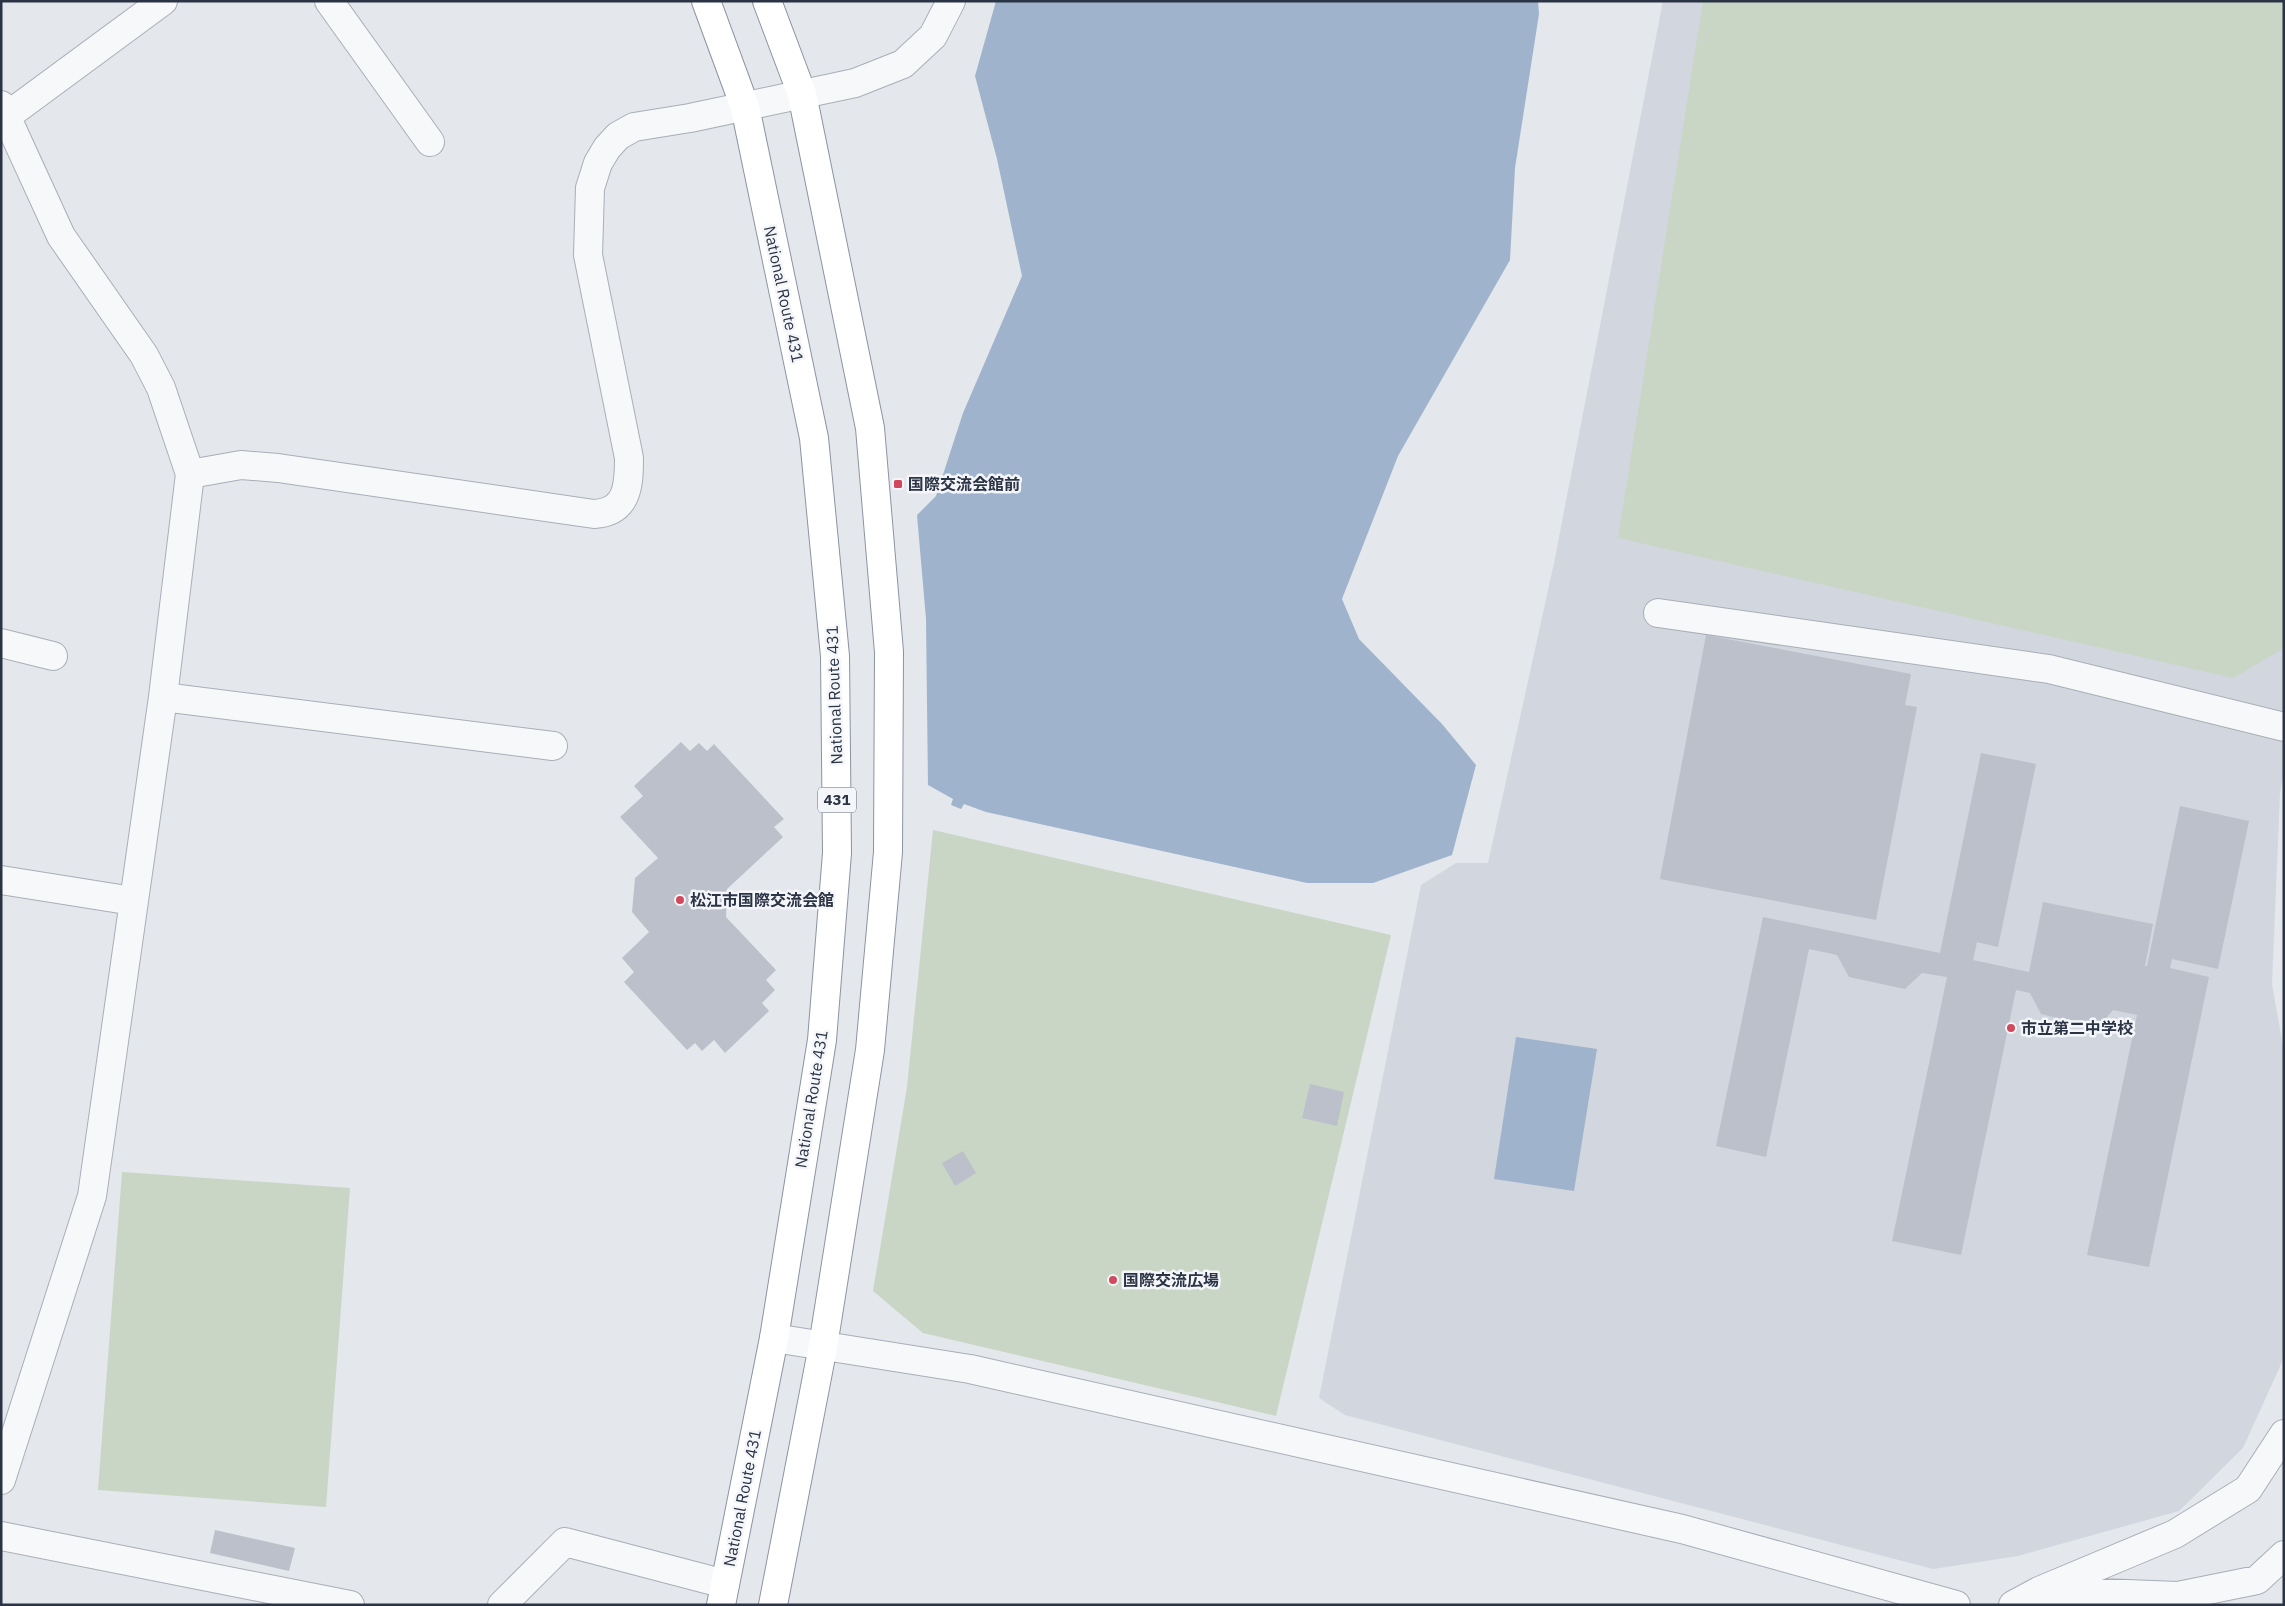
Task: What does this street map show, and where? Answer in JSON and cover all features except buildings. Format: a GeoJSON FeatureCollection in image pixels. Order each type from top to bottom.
{"type":"FeatureCollection","features":[{"type":"Feature","properties":{"kind":"highway","name":"National Route 431"},"geometry":{"type":"LineString","coordinates":[[706,1],[745,107],[814,438],[835,666],[838,852],[822,1040],[774,1338],[723,1594]]}},
{"type":"Feature","properties":{"kind":"highway"},"geometry":{"type":"LineString","coordinates":[[767,1],[802,94],[870,428],[889,652],[888,852],[870,1050],[823,1346],[773,1605]]}},
{"type":"Feature","properties":{"kind":"street"},"geometry":{"type":"LineString","coordinates":[[1,1480],[92,1196],[163,697],[190,474],[161,388],[144,355],[61,236],[4,111],[163,1]]}},
{"type":"Feature","properties":{"kind":"street"},"geometry":{"type":"LineString","coordinates":[[329,1],[430,142]]}},
{"type":"Feature","properties":{"kind":"street"},"geometry":{"type":"LineString","coordinates":[[190,474],[241,465],[278,468],[594,514],[607,513],[621,502],[628,484],[629,458],[588,255],[590,188],[598,164],[607,148],[618,136],[634,127],[690,118],[855,83],[903,64],[933,36],[950,1]]}},
{"type":"Feature","properties":{"kind":"street"},"geometry":{"type":"LineString","coordinates":[[1658,613],[2049,669],[2284,727]]}},
{"type":"Feature","properties":{"kind":"street"},"geometry":{"type":"LineString","coordinates":[[1,643],[53,656]]}},
{"type":"Feature","properties":{"kind":"street"},"geometry":{"type":"LineString","coordinates":[[163,697],[554,746]]}},
{"type":"Feature","properties":{"kind":"street"},"geometry":{"type":"LineString","coordinates":[[1,880],[133,901]]}},
{"type":"Feature","properties":{"kind":"street"},"geometry":{"type":"LineString","coordinates":[[774,1338],[970,1369],[1682,1529],[1956,1605]]}},
{"type":"Feature","properties":{"kind":"street"},"geometry":{"type":"LineString","coordinates":[[2013,1605],[2039,1591],[2175,1534],[2248,1489],[2284,1434]]}},
{"type":"Feature","properties":{"kind":"street"},"geometry":{"type":"LineString","coordinates":[[1,1536],[350,1605]]}},
{"type":"Feature","properties":{"kind":"street"},"geometry":{"type":"LineString","coordinates":[[502,1605],[565,1542],[723,1594]]}},
{"type":"Feature","properties":{"kind":"street"},"geometry":{"type":"LineString","coordinates":[[2039,1591],[2178,1596],[2257,1580],[2284,1555]]}},
{"type":"Feature","properties":{"kind":"shaded area"},"geometry":{"type":"Polygon","coordinates":[[[1663,1],[2284,1],[2284,770],[2280,793],[2272,984],[2284,1052],[2284,1350],[2282,1362],[2243,1448],[2179,1511],[2018,1556],[1933,1569],[1345,1415],[1319,1398],[1421,885],[1456,863],[1488,863],[1554,563],[1663,1]]]}},
{"type":"Feature","properties":{"kind":"green space"},"geometry":{"type":"Polygon","coordinates":[[[1703,1],[2284,1],[2284,646],[2281,650],[2233,678],[1618,538],[1703,1]]]}},
{"type":"Feature","properties":{"kind":"green space","name":"国際交流広場"},"geometry":{"type":"Polygon","coordinates":[[[933,830],[1391,935],[1276,1416],[923,1333],[873,1291],[907,1087],[933,830]]]}},
{"type":"Feature","properties":{"kind":"green space"},"geometry":{"type":"Polygon","coordinates":[[[122,1172],[350,1188],[326,1507],[98,1490],[122,1172]]]}},
{"type":"Feature","properties":{"kind":"water"},"geometry":{"type":"Polygon","coordinates":[[[996,1],[1538,1],[1539,14],[1515,168],[1510,260],[1398,456],[1342,599],[1359,639],[1442,724],[1476,765],[1452,855],[1373,883],[1307,883],[986,812],[964,804],[961,809],[951,805],[953,799],[928,785],[926,619],[917,515],[936,496],[963,413],[1022,276],[997,159],[975,76],[996,1]]]}},
{"type":"Feature","properties":{"kind":"water"},"geometry":{"type":"Polygon","coordinates":[[[1516,1037],[1597,1049],[1574,1191],[1494,1179],[1516,1037]]]}},
{"type":"Feature","properties":{"kind":"place","name":"国際交流会館前"},"geometry":{"type":"Point","coordinates":[898,484]}},
{"type":"Feature","properties":{"kind":"place","name":"松江市国際交流会館"},"geometry":{"type":"Point","coordinates":[680,900]}},
{"type":"Feature","properties":{"kind":"place","name":"市立第二中学校"},"geometry":{"type":"Point","coordinates":[2011,1028]}},
{"type":"Feature","properties":{"kind":"place","name":"国際交流広場"},"geometry":{"type":"Point","coordinates":[1113,1280]}}]}
